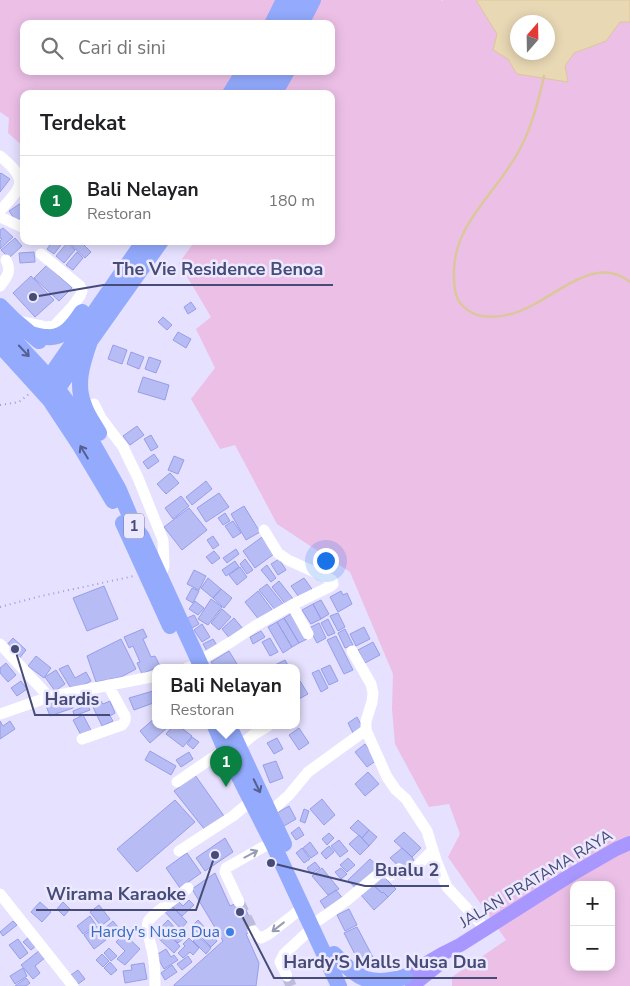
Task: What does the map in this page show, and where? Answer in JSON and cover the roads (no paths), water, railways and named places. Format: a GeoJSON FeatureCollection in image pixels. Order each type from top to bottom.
{"type":"FeatureCollection","features":[{"type":"Feature","properties":{"kind":"highway"},"geometry":{"type":"LineString","coordinates":[[274,20],[284,0]]}},
{"type":"Feature","properties":{"kind":"highway"},"geometry":{"type":"LineString","coordinates":[[287,20],[298,0]]}},
{"type":"Feature","properties":{"kind":"highway"},"geometry":{"type":"LineString","coordinates":[[302,20],[313,0]]}},
{"type":"Feature","properties":{"kind":"highway"},"geometry":{"type":"LineString","coordinates":[[315,20],[326,0]]}},
{"type":"Feature","properties":{"kind":"highway"},"geometry":{"type":"LineString","coordinates":[[232,90],[242,75]]}},
{"type":"Feature","properties":{"kind":"highway"},"geometry":{"type":"LineString","coordinates":[[246,90],[256,75]]}},
{"type":"Feature","properties":{"kind":"highway"},"geometry":{"type":"LineString","coordinates":[[262,90],[272,75]]}},
{"type":"Feature","properties":{"kind":"highway"},"geometry":{"type":"LineString","coordinates":[[276,90],[285,75]]}},
{"type":"Feature","properties":{"kind":"highway"},"geometry":{"type":"LineString","coordinates":[[30,334],[52,337],[62,334],[71,326],[128,245]]}},
{"type":"Feature","properties":{"kind":"highway","name":"1"},"geometry":{"type":"LineString","coordinates":[[130,274],[138,245]]}},
{"type":"Feature","properties":{"kind":"highway","name":"1"},"geometry":{"type":"LineString","coordinates":[[130,274],[142,245]]}},
{"type":"Feature","properties":{"kind":"highway","name":"1"},"geometry":{"type":"LineString","coordinates":[[47,388],[130,274],[157,245]]}},
{"type":"Feature","properties":{"kind":"highway","name":"1"},"geometry":{"type":"LineString","coordinates":[[130,274],[166,245]]}},
{"type":"Feature","properties":{"kind":"highway"},"geometry":{"type":"LineString","coordinates":[[79,386],[91,357],[172,245]]}},
{"type":"Feature","properties":{"kind":"highway","name":"1"},"geometry":{"type":"LineString","coordinates":[[0,306],[5,330],[47,388],[88,434],[119,490],[134,501]]}},
{"type":"Feature","properties":{"kind":"highway","name":"1"},"geometry":{"type":"LineString","coordinates":[[5,330],[30,334],[47,346],[84,337]]}},
{"type":"Feature","properties":{"kind":"highway","name":"1"},"geometry":{"type":"LineString","coordinates":[[84,337],[83,363],[79,386],[83,405],[134,501],[153,576]]}},
{"type":"Feature","properties":{"kind":"highway","name":"1"},"geometry":{"type":"LineString","coordinates":[[47,388],[112,499],[153,576],[193,664]]}},
{"type":"Feature","properties":{"kind":"highway"},"geometry":{"type":"LineString","coordinates":[[217,729],[232,748],[270,812],[339,986]]}},
{"type":"Feature","properties":{"kind":"highway"},"geometry":{"type":"LineString","coordinates":[[229,729],[232,748],[251,801],[302,908],[315,924],[334,954],[351,986]]}},
{"type":"Feature","properties":{"kind":"highway"},"geometry":{"type":"LineString","coordinates":[[334,954],[356,975],[372,980],[409,981]]}},
{"type":"Feature","properties":{"kind":"main road","name":"JALAN PRATAMA RAYA"},"geometry":{"type":"LineString","coordinates":[[386,986],[409,981],[442,954],[460,945],[569,876],[630,843]]}},
{"type":"Feature","properties":{"kind":"street"},"geometry":{"type":"LineString","coordinates":[[0,156],[15,170],[19,176],[20,185],[17,192],[0,212]]}},
{"type":"Feature","properties":{"kind":"street"},"geometry":{"type":"LineString","coordinates":[[0,217],[20,226]]}},
{"type":"Feature","properties":{"kind":"street"},"geometry":{"type":"LineString","coordinates":[[5,330],[55,325],[80,296],[82,291],[80,286],[41,254]]}},
{"type":"Feature","properties":{"kind":"street"},"geometry":{"type":"LineString","coordinates":[[0,286],[9,270],[6,260]]}},
{"type":"Feature","properties":{"kind":"street"},"geometry":{"type":"LineString","coordinates":[[94,404],[101,418],[123,447],[138,478],[134,501],[163,540],[164,566],[153,576]]}},
{"type":"Feature","properties":{"kind":"street"},"geometry":{"type":"LineString","coordinates":[[198,664],[255,626],[331,586],[333,582],[288,560],[278,553],[264,530]]}},
{"type":"Feature","properties":{"kind":"street"},"geometry":{"type":"LineString","coordinates":[[292,605],[308,634]]}},
{"type":"Feature","properties":{"kind":"street"},"geometry":{"type":"LineString","coordinates":[[0,644],[49,697]]}},
{"type":"Feature","properties":{"kind":"street"},"geometry":{"type":"LineString","coordinates":[[352,651],[371,684],[373,693],[366,721],[366,730],[386,777],[406,799],[427,831],[447,887],[486,929]]}},
{"type":"Feature","properties":{"kind":"street"},"geometry":{"type":"LineString","coordinates":[[0,713],[49,697],[152,677]]}},
{"type":"Feature","properties":{"kind":"street"},"geometry":{"type":"LineString","coordinates":[[82,739],[122,725],[125,722],[125,716],[108,685]]}},
{"type":"Feature","properties":{"kind":"street"},"geometry":{"type":"LineString","coordinates":[[270,812],[289,795],[308,772],[366,730]]}},
{"type":"Feature","properties":{"kind":"street"},"geometry":{"type":"LineString","coordinates":[[177,782],[232,748],[250,731]]}},
{"type":"Feature","properties":{"kind":"street"},"geometry":{"type":"LineString","coordinates":[[179,851],[233,816],[251,801]]}},
{"type":"Feature","properties":{"kind":"street"},"geometry":{"type":"LineString","coordinates":[[239,902],[225,872],[226,868],[273,844]]}},
{"type":"Feature","properties":{"kind":"street"},"geometry":{"type":"LineString","coordinates":[[287,976],[280,962],[284,954],[315,924],[382,871],[390,875],[399,869],[409,874],[433,850]]}},
{"type":"Feature","properties":{"kind":"street"},"geometry":{"type":"LineString","coordinates":[[155,986],[154,955],[147,925],[163,908],[188,888]]}},
{"type":"Feature","properties":{"kind":"street"},"geometry":{"type":"LineString","coordinates":[[0,894],[73,986]]}},
{"type":"Feature","properties":{"kind":"street"},"geometry":{"type":"LineString","coordinates":[[253,931],[256,936],[261,938],[302,908]]}},
{"type":"Feature","properties":{"kind":"waterway"},"geometry":{"type":"LineString","coordinates":[[544,76],[535,111],[522,145],[513,161],[469,223],[460,240],[455,258],[454,277],[457,297],[462,306],[467,310],[482,316],[495,317],[509,315],[527,308],[568,284],[593,274],[618,275],[630,282]]}},
{"type":"Feature","properties":{"kind":"tunnel"},"geometry":{"type":"LineString","coordinates":[[239,902],[253,931]]}},
{"type":"Feature","properties":{"kind":"tunnel"},"geometry":{"type":"LineString","coordinates":[[287,976],[291,986]]}},
{"type":"Feature","properties":{"kind":"place","name":"The Vie Residence Benoa"},"geometry":{"type":"Point","coordinates":[33,297]}},
{"type":"Feature","properties":{"kind":"place","name":"Hardis"},"geometry":{"type":"Point","coordinates":[15,649]}},
{"type":"Feature","properties":{"kind":"place","name":"Bali Nelayan"},"geometry":{"type":"Point","coordinates":[226,787]}},
{"type":"Feature","properties":{"kind":"place","name":"Wirama Karaoke"},"geometry":{"type":"Point","coordinates":[215,855]}},
{"type":"Feature","properties":{"kind":"place","name":"Bualu 2"},"geometry":{"type":"Point","coordinates":[271,863]}},
{"type":"Feature","properties":{"kind":"place","name":"Hardy'S Malls Nusa Dua"},"geometry":{"type":"Point","coordinates":[240,912]}},
{"type":"Feature","properties":{"kind":"place","name":"Hardy's Nusa Dua"},"geometry":{"type":"Point","coordinates":[230,932]}}]}
